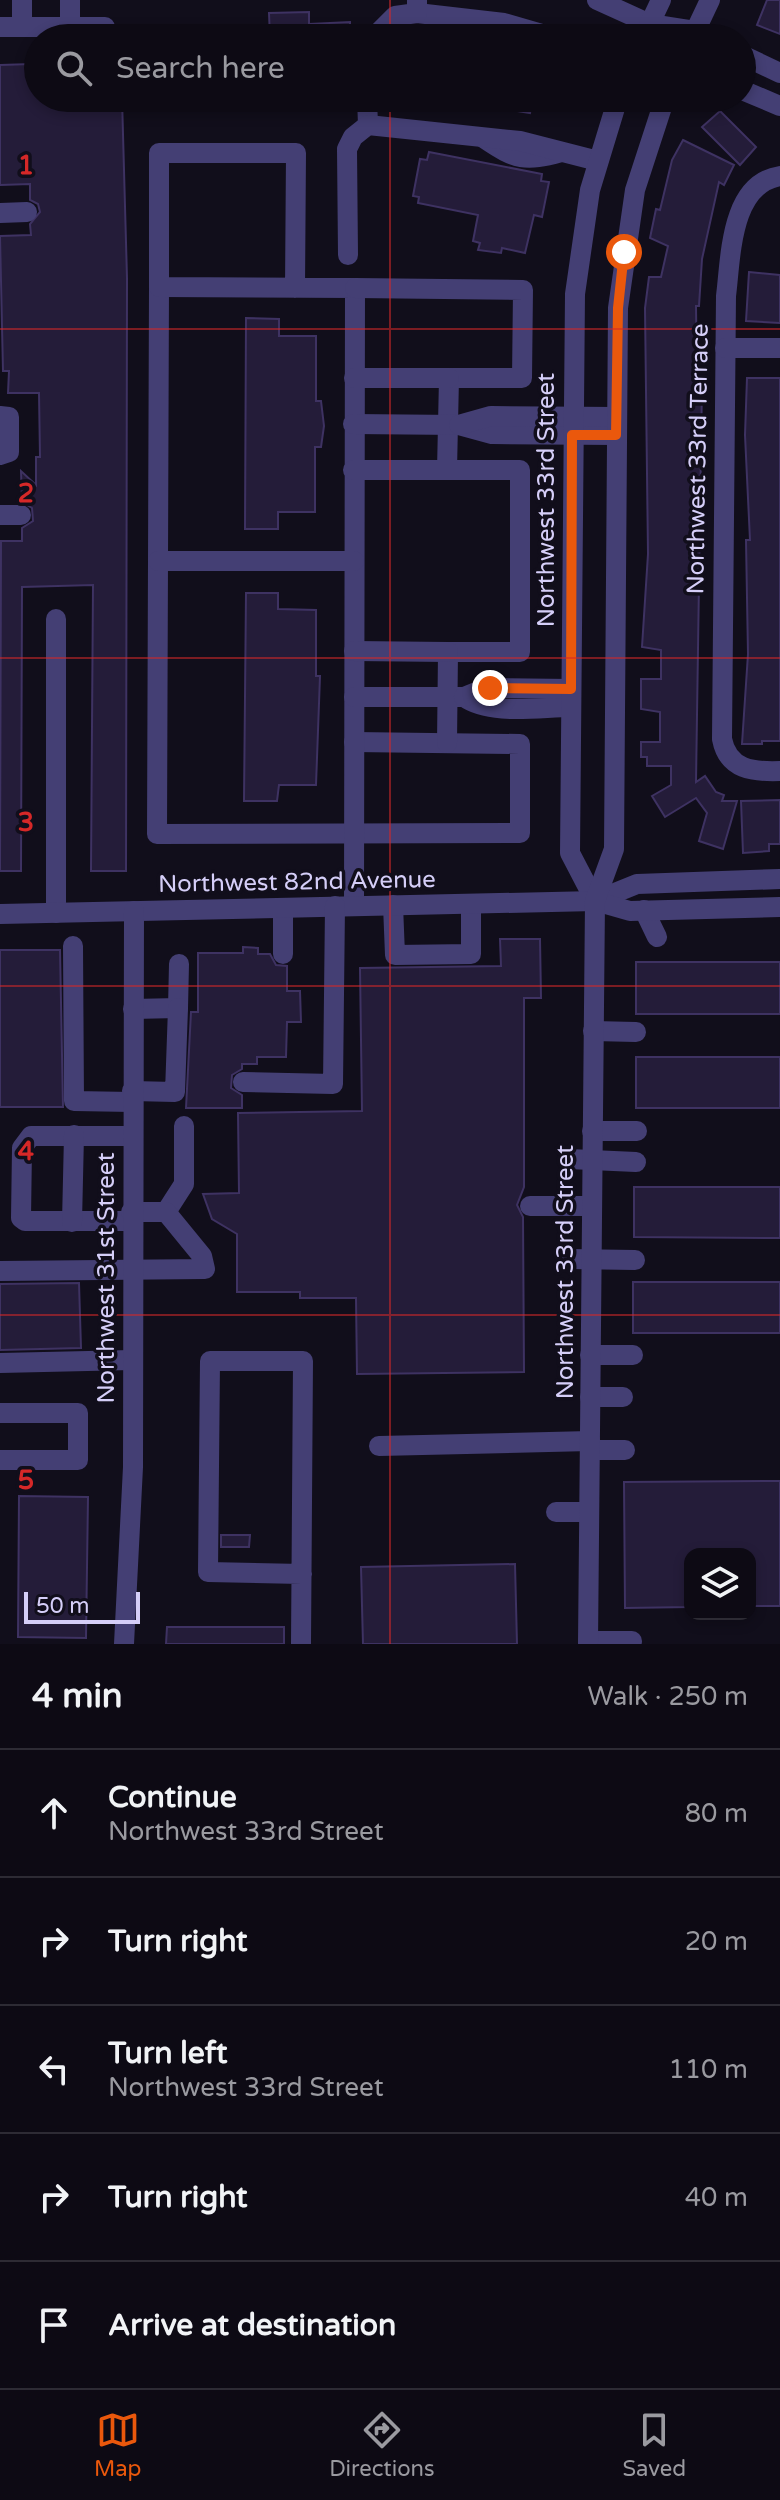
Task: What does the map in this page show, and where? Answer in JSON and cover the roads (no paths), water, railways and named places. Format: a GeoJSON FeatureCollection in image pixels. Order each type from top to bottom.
{"type":"FeatureCollection","features":[{"type":"Feature","properties":{"kind":"street"},"geometry":{"type":"LineString","coordinates":[[0,27],[22,27],[22,0]]}},
{"type":"Feature","properties":{"kind":"street"},"geometry":{"type":"LineString","coordinates":[[70,0],[70,24]]}},
{"type":"Feature","properties":{"kind":"street"},"geometry":{"type":"LineString","coordinates":[[597,0],[636,24]]}},
{"type":"Feature","properties":{"kind":"street"},"geometry":{"type":"LineString","coordinates":[[654,24],[661,0]]}},
{"type":"Feature","properties":{"kind":"street"},"geometry":{"type":"LineString","coordinates":[[702,24],[710,0]]}},
{"type":"Feature","properties":{"kind":"street"},"geometry":{"type":"LineString","coordinates":[[387,24],[395,16],[417,6],[490,10],[523,24]]}},
{"type":"Feature","properties":{"kind":"street"},"geometry":{"type":"LineString","coordinates":[[756,62],[780,73]]}},
{"type":"Feature","properties":{"kind":"street"},"geometry":{"type":"LineString","coordinates":[[756,96],[780,106]]}},
{"type":"Feature","properties":{"kind":"street"},"geometry":{"type":"LineString","coordinates":[[368,112],[368,125]]}},
{"type":"Feature","properties":{"kind":"street","name":"Northwest 33rd Street"},"geometry":{"type":"LineString","coordinates":[[595,901],[570,853],[572,426],[577,275],[598,161],[614,112]]}},
{"type":"Feature","properties":{"kind":"street","name":"Northwest 33rd Street"},"geometry":{"type":"LineString","coordinates":[[588,1643],[590,1355],[580,1260],[592,1206],[595,901],[614,849],[618,308],[635,190],[660,112]]}},
{"type":"Feature","properties":{"kind":"street"},"geometry":{"type":"LineString","coordinates":[[348,255],[347,149],[353,137],[368,125],[482,137],[518,158],[535,159],[561,152],[598,161]]}},
{"type":"Feature","properties":{"kind":"street"},"geometry":{"type":"LineString","coordinates":[[295,288],[296,153],[159,153],[157,834],[520,833],[520,744],[354,742]]}},
{"type":"Feature","properties":{"kind":"street","name":"Northwest 33rd Terrace"},"geometry":{"type":"LineString","coordinates":[[780,176],[755,186],[739,219],[726,296],[722,739],[732,761],[748,770],[780,771]]}},
{"type":"Feature","properties":{"kind":"street"},"geometry":{"type":"LineString","coordinates":[[0,213],[27,212]]}},
{"type":"Feature","properties":{"kind":"street"},"geometry":{"type":"LineString","coordinates":[[159,287],[523,290],[522,378],[354,378]]}},
{"type":"Feature","properties":{"kind":"street"},"geometry":{"type":"LineString","coordinates":[[243,1082],[333,1084],[345,906],[354,833],[355,288]]}},
{"type":"Feature","properties":{"kind":"street"},"geometry":{"type":"LineString","coordinates":[[725,348],[780,348]]}},
{"type":"Feature","properties":{"kind":"street"},"geometry":{"type":"LineString","coordinates":[[447,470],[454,425],[449,378]]}},
{"type":"Feature","properties":{"kind":"street"},"geometry":{"type":"LineString","coordinates":[[0,416],[9,417],[9,452],[0,455]]}},
{"type":"Feature","properties":{"kind":"street"},"geometry":{"type":"LineString","coordinates":[[353,424],[454,425],[491,416],[572,426],[616,426]]}},
{"type":"Feature","properties":{"kind":"street"},"geometry":{"type":"LineString","coordinates":[[353,470],[520,470],[520,652],[354,651]]}},
{"type":"Feature","properties":{"kind":"street"},"geometry":{"type":"LineString","coordinates":[[158,561],[354,561]]}},
{"type":"Feature","properties":{"kind":"street"},"geometry":{"type":"LineString","coordinates":[[56,619],[56,913]]}},
{"type":"Feature","properties":{"kind":"street"},"geometry":{"type":"LineString","coordinates":[[447,743],[456,697],[448,652]]}},
{"type":"Feature","properties":{"kind":"street"},"geometry":{"type":"LineString","coordinates":[[354,697],[456,697],[490,688],[571,698]]}},
{"type":"Feature","properties":{"kind":"street","name":"Northwest 82nd Avenue"},"geometry":{"type":"LineString","coordinates":[[595,901],[637,884],[780,879]]}},
{"type":"Feature","properties":{"kind":"street","name":"Northwest 82nd Avenue"},"geometry":{"type":"LineString","coordinates":[[0,914],[595,901],[630,911],[780,907]]}},
{"type":"Feature","properties":{"kind":"street"},"geometry":{"type":"LineString","coordinates":[[393,905],[395,955],[471,954],[471,904]]}},
{"type":"Feature","properties":{"kind":"street"},"geometry":{"type":"LineString","coordinates":[[283,908],[283,954]]}},
{"type":"Feature","properties":{"kind":"street"},"geometry":{"type":"LineString","coordinates":[[644,910],[657,937]]}},
{"type":"Feature","properties":{"kind":"street","name":"Northwest 31st Street"},"geometry":{"type":"LineString","coordinates":[[124,1644],[133,1478],[131,1217],[134,911]]}},
{"type":"Feature","properties":{"kind":"street"},"geometry":{"type":"LineString","coordinates":[[73,946],[74,1101],[175,1092],[179,964]]}},
{"type":"Feature","properties":{"kind":"street"},"geometry":{"type":"LineString","coordinates":[[133,1009],[178,1008]]}},
{"type":"Feature","properties":{"kind":"street"},"geometry":{"type":"LineString","coordinates":[[593,1031],[636,1032]]}},
{"type":"Feature","properties":{"kind":"street"},"geometry":{"type":"LineString","coordinates":[[132,1136],[31,1136],[22,1148],[21,1218],[30,1223],[72,1222],[166,1212],[184,1184],[184,1126]]}},
{"type":"Feature","properties":{"kind":"street"},"geometry":{"type":"LineString","coordinates":[[592,1131],[637,1131]]}},
{"type":"Feature","properties":{"kind":"street"},"geometry":{"type":"LineString","coordinates":[[72,1222],[74,1135]]}},
{"type":"Feature","properties":{"kind":"street"},"geometry":{"type":"LineString","coordinates":[[569,1159],[636,1162]]}},
{"type":"Feature","properties":{"kind":"street"},"geometry":{"type":"LineString","coordinates":[[530,1206],[592,1206]]}},
{"type":"Feature","properties":{"kind":"street"},"geometry":{"type":"LineString","coordinates":[[0,1271],[205,1269],[205,1261],[166,1212]]}},
{"type":"Feature","properties":{"kind":"street"},"geometry":{"type":"LineString","coordinates":[[580,1260],[635,1260]]}},
{"type":"Feature","properties":{"kind":"street"},"geometry":{"type":"LineString","coordinates":[[590,1355],[633,1355]]}},
{"type":"Feature","properties":{"kind":"street"},"geometry":{"type":"LineString","coordinates":[[0,1363],[132,1360]]}},
{"type":"Feature","properties":{"kind":"street"},"geometry":{"type":"LineString","coordinates":[[301,1644],[302,1574],[303,1361],[210,1361],[208,1572],[302,1574]]}},
{"type":"Feature","properties":{"kind":"street"},"geometry":{"type":"LineString","coordinates":[[590,1397],[623,1397]]}},
{"type":"Feature","properties":{"kind":"street"},"geometry":{"type":"LineString","coordinates":[[0,1413],[78,1413],[78,1460],[0,1460]]}},
{"type":"Feature","properties":{"kind":"street"},"geometry":{"type":"LineString","coordinates":[[379,1446],[590,1446],[625,1450]]}},
{"type":"Feature","properties":{"kind":"street"},"geometry":{"type":"LineString","coordinates":[[556,1512],[589,1512]]}},
{"type":"Feature","properties":{"kind":"street"},"geometry":{"type":"LineString","coordinates":[[588,1643],[632,1641]]}}]}
